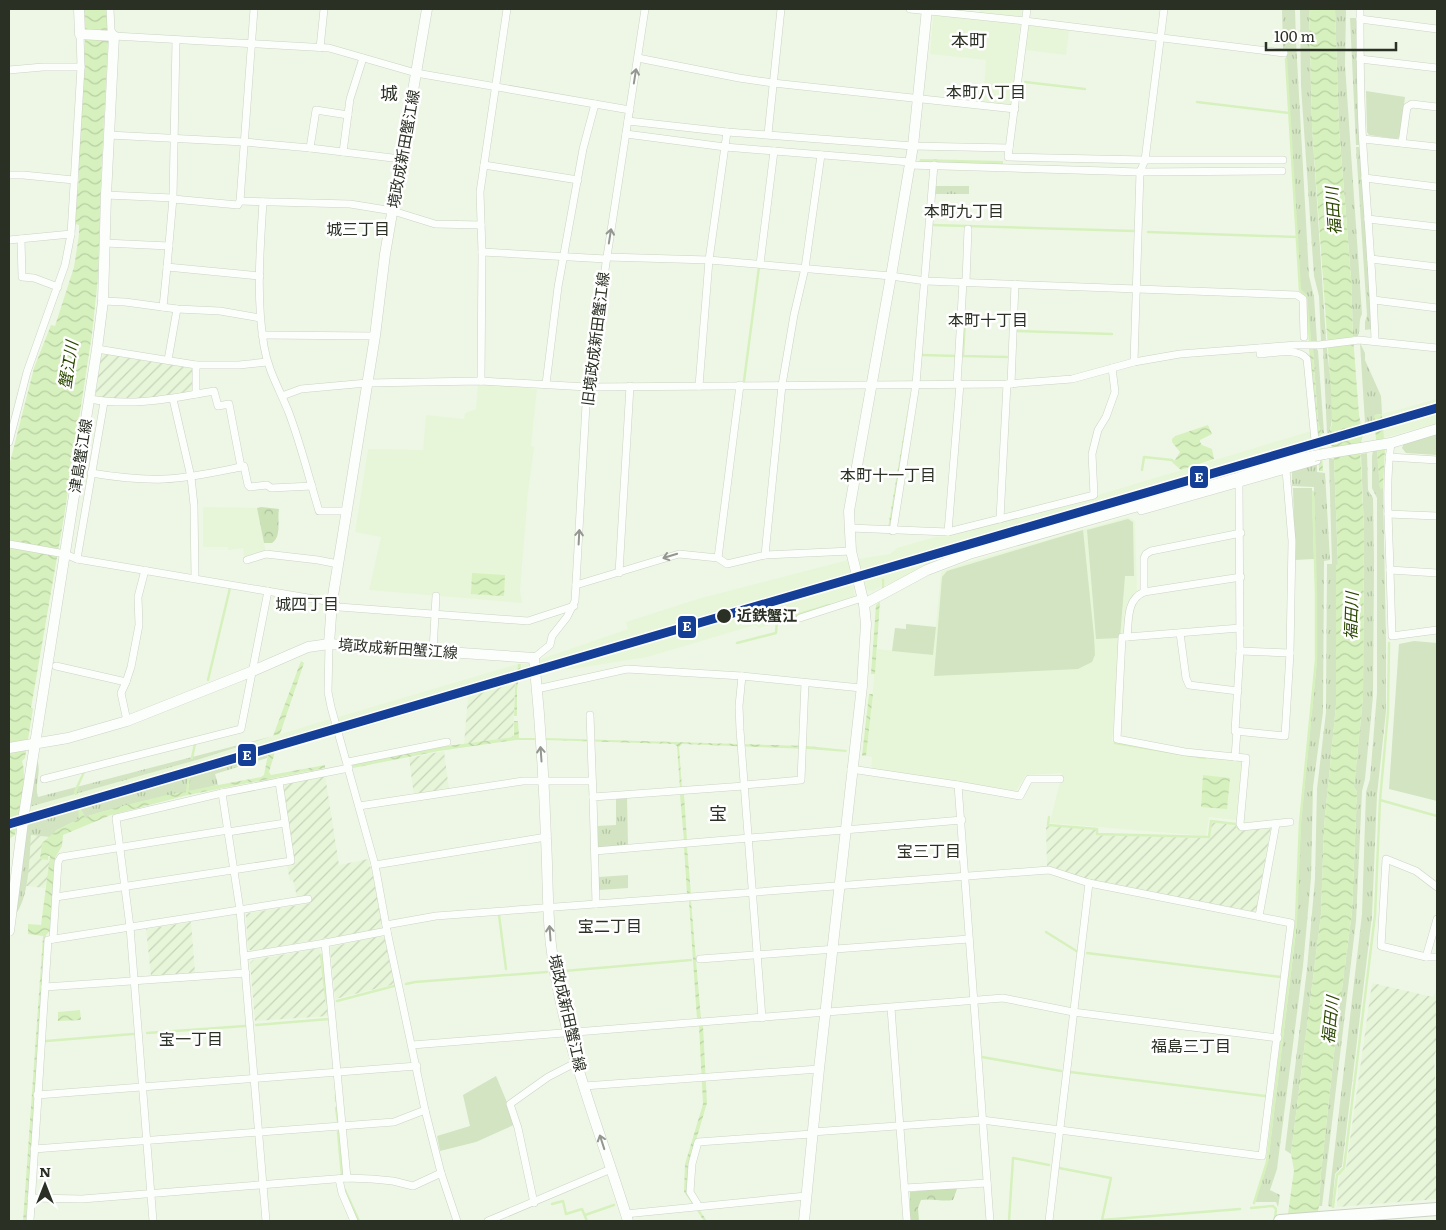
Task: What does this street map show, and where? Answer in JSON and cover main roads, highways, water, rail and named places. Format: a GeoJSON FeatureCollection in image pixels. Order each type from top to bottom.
{"type":"FeatureCollection","features":[{"type":"Feature","properties":{"kind":"highway"},"geometry":{"type":"LineString","coordinates":[[1280,1221],[1437,1209]]}},
{"type":"Feature","properties":{"kind":"main road","name":"津島蟹江線"},"geometry":{"type":"LineString","coordinates":[[9,931],[32,744],[90,399],[103,301],[114,36],[81,34],[79,9]]}},
{"type":"Feature","properties":{"kind":"main road","name":"境政成新田蟹江線"},"geometry":{"type":"LineString","coordinates":[[427,9],[401,159],[375,336],[346,511],[332,602],[329,644],[534,658],[551,945],[569,1033],[626,1217]]}},
{"type":"Feature","properties":{"kind":"main road"},"geometry":{"type":"LineString","coordinates":[[804,1221],[818,1069],[840,886],[866,624],[863,601],[851,551],[849,511],[913,146],[927,10]]}},
{"type":"Feature","properties":{"kind":"main road"},"geometry":{"type":"LineString","coordinates":[[863,601],[927,570],[969,554],[1236,478],[1285,462],[1380,445],[1437,429]]}},
{"type":"Feature","properties":{"kind":"main road"},"geometry":{"type":"LineString","coordinates":[[9,748],[68,738],[127,721],[308,647],[329,644]]}},
{"type":"Feature","properties":{"kind":"water","name":"蟹江川"},"geometry":{"type":"Polygon","coordinates":[[[84,9],[107,9],[109,24],[98,278],[92,334],[65,511],[31,708],[33,709],[25,758],[22,761],[24,777],[20,808],[15,835],[9,839],[9,466],[34,368],[51,325],[55,326],[74,267],[79,235],[79,225],[75,224],[85,40],[84,9]]]}},
{"type":"Feature","properties":{"kind":"water","name":"福田川"},"geometry":{"type":"Polygon","coordinates":[[[1309,9],[1335,9],[1339,128],[1351,277],[1359,415],[1363,435],[1360,446],[1364,530],[1363,698],[1354,787],[1357,792],[1352,912],[1336,1035],[1319,1206],[1316,1221],[1287,1221],[1294,1170],[1291,1154],[1321,914],[1324,827],[1336,705],[1336,565],[1338,564],[1334,459],[1329,434],[1332,424],[1331,391],[1312,126],[1309,9]]]}},
{"type":"Feature","properties":{"kind":"water"},"geometry":{"type":"Polygon","coordinates":[[[920,159],[1003,161],[1003,165],[919,163],[920,159]]]}},
{"type":"Feature","properties":{"kind":"water"},"geometry":{"type":"Polygon","coordinates":[[[1309,349],[1313,349],[1323,471],[1319,471],[1318,436],[1309,349]]]}},
{"type":"Feature","properties":{"kind":"water"},"geometry":{"type":"Polygon","coordinates":[[[911,390],[890,528],[888,528],[911,390]]]}},
{"type":"Feature","properties":{"kind":"water"},"geometry":{"type":"Polygon","coordinates":[[[1382,414],[1384,438],[1382,441],[1385,449],[1383,488],[1380,489],[1374,415],[1382,414]]]}},
{"type":"Feature","properties":{"kind":"water"},"geometry":{"type":"Polygon","coordinates":[[[1208,425],[1212,434],[1200,440],[1200,442],[1202,445],[1212,449],[1214,459],[1181,470],[1173,463],[1180,452],[1172,442],[1172,439],[1175,436],[1208,425]]]}},
{"type":"Feature","properties":{"kind":"water"},"geometry":{"type":"Polygon","coordinates":[[[472,573],[505,575],[504,596],[471,594],[472,573]]]}},
{"type":"Feature","properties":{"kind":"water"},"geometry":{"type":"Polygon","coordinates":[[[880,601],[875,674],[871,674],[876,605],[880,601]]]}},
{"type":"Feature","properties":{"kind":"water"},"geometry":{"type":"Polygon","coordinates":[[[301,661],[304,663],[280,734],[273,736],[301,661]]]}},
{"type":"Feature","properties":{"kind":"water"},"geometry":{"type":"Polygon","coordinates":[[[518,664],[521,664],[517,689],[517,716],[514,716],[515,688],[518,664]]]}},
{"type":"Feature","properties":{"kind":"water"},"geometry":{"type":"Polygon","coordinates":[[[869,694],[873,694],[866,756],[862,756],[869,694]]]}},
{"type":"Feature","properties":{"kind":"water"},"geometry":{"type":"Polygon","coordinates":[[[514,721],[518,721],[519,738],[535,738],[535,740],[516,740],[439,751],[353,768],[352,763],[433,748],[513,737],[514,721]]]}},
{"type":"Feature","properties":{"kind":"water"},"geometry":{"type":"Polygon","coordinates":[[[545,738],[807,746],[847,750],[846,752],[682,744],[679,747],[682,788],[680,788],[677,746],[674,744],[545,740],[545,738]]]}},
{"type":"Feature","properties":{"kind":"water"},"geometry":{"type":"Polygon","coordinates":[[[275,752],[269,772],[271,775],[325,765],[325,768],[188,795],[111,815],[63,835],[62,846],[55,858],[50,931],[46,935],[26,1221],[23,1221],[43,936],[28,934],[28,924],[41,925],[50,856],[48,856],[48,860],[40,859],[42,843],[57,830],[79,819],[78,809],[80,808],[85,817],[194,789],[261,777],[264,775],[268,754],[275,752]]]}},
{"type":"Feature","properties":{"kind":"water"},"geometry":{"type":"Polygon","coordinates":[[[1203,775],[1230,778],[1227,809],[1201,807],[1203,775]]]}},
{"type":"Feature","properties":{"kind":"water"},"geometry":{"type":"Polygon","coordinates":[[[684,794],[687,840],[684,841],[680,795],[684,794]]]}},
{"type":"Feature","properties":{"kind":"water"},"geometry":{"type":"Polygon","coordinates":[[[684,847],[687,847],[691,894],[687,894],[684,847]]]}},
{"type":"Feature","properties":{"kind":"water"},"geometry":{"type":"Polygon","coordinates":[[[689,901],[691,901],[701,1019],[697,1019],[689,901]]]}},
{"type":"Feature","properties":{"kind":"water"},"geometry":{"type":"Polygon","coordinates":[[[80,1010],[81,1020],[58,1021],[58,1012],[80,1010]]]}},
{"type":"Feature","properties":{"kind":"water"},"geometry":{"type":"Polygon","coordinates":[[[699,1026],[703,1026],[707,1103],[689,1164],[687,1192],[707,1221],[704,1221],[684,1192],[685,1164],[703,1104],[699,1026]]]}},
{"type":"Feature","properties":{"kind":"waterway"},"geometry":{"type":"LineString","coordinates":[[1286,59],[1300,290],[1306,296],[1310,341]]}},
{"type":"Feature","properties":{"kind":"waterway"},"geometry":{"type":"LineString","coordinates":[[1025,82],[1085,89]]}},
{"type":"Feature","properties":{"kind":"waterway"},"geometry":{"type":"LineString","coordinates":[[1197,102],[1289,113]]}},
{"type":"Feature","properties":{"kind":"waterway"},"geometry":{"type":"LineString","coordinates":[[932,225],[1134,231]]}},
{"type":"Feature","properties":{"kind":"waterway"},"geometry":{"type":"LineString","coordinates":[[1148,232],[1296,237]]}},
{"type":"Feature","properties":{"kind":"waterway"},"geometry":{"type":"LineString","coordinates":[[744,381],[759,267]]}},
{"type":"Feature","properties":{"kind":"waterway"},"geometry":{"type":"LineString","coordinates":[[965,319],[963,356],[1007,357]]}},
{"type":"Feature","properties":{"kind":"waterway"},"geometry":{"type":"LineString","coordinates":[[1017,331],[1112,334]]}},
{"type":"Feature","properties":{"kind":"waterway"},"geometry":{"type":"LineString","coordinates":[[922,355],[957,356]]}},
{"type":"Feature","properties":{"kind":"waterway"},"geometry":{"type":"LineString","coordinates":[[1142,470],[1144,457],[1172,460],[1174,462]]}},
{"type":"Feature","properties":{"kind":"waterway"},"geometry":{"type":"LineString","coordinates":[[1254,1203],[1267,1162],[1296,921],[1300,823],[1316,660],[1313,492]]}},
{"type":"Feature","properties":{"kind":"waterway"},"geometry":{"type":"LineString","coordinates":[[883,580],[883,587]]}},
{"type":"Feature","properties":{"kind":"waterway"},"geometry":{"type":"LineString","coordinates":[[208,680],[230,588]]}},
{"type":"Feature","properties":{"kind":"waterway"},"geometry":{"type":"LineString","coordinates":[[737,643],[776,633],[777,621],[829,605]]}},
{"type":"Feature","properties":{"kind":"waterway"},"geometry":{"type":"LineString","coordinates":[[1333,1207],[1337,1175],[1344,1168],[1375,915],[1380,800],[1388,712],[1389,643]]}},
{"type":"Feature","properties":{"kind":"waterway"},"geometry":{"type":"LineString","coordinates":[[1115,743],[1205,758]]}},
{"type":"Feature","properties":{"kind":"waterway"},"geometry":{"type":"LineString","coordinates":[[192,758],[195,744]]}},
{"type":"Feature","properties":{"kind":"waterway"},"geometry":{"type":"LineString","coordinates":[[76,794],[75,792],[84,772]]}},
{"type":"Feature","properties":{"kind":"waterway"},"geometry":{"type":"LineString","coordinates":[[187,794],[189,776]]}},
{"type":"Feature","properties":{"kind":"waterway"},"geometry":{"type":"LineString","coordinates":[[1380,800],[1437,816]]}},
{"type":"Feature","properties":{"kind":"waterway"},"geometry":{"type":"LineString","coordinates":[[1049,817],[1048,825],[1097,829],[1097,834],[1209,837],[1211,821],[1236,824],[1239,829],[1242,829]]}},
{"type":"Feature","properties":{"kind":"waterway"},"geometry":{"type":"LineString","coordinates":[[499,915],[506,969]]}},
{"type":"Feature","properties":{"kind":"waterway"},"geometry":{"type":"LineString","coordinates":[[1046,932],[1078,952]]}},
{"type":"Feature","properties":{"kind":"waterway"},"geometry":{"type":"LineString","coordinates":[[1087,953],[1281,977]]}},
{"type":"Feature","properties":{"kind":"waterway"},"geometry":{"type":"LineString","coordinates":[[321,955],[328,1004]]}},
{"type":"Feature","properties":{"kind":"waterway"},"geometry":{"type":"LineString","coordinates":[[564,971],[691,960]]}},
{"type":"Feature","properties":{"kind":"waterway"},"geometry":{"type":"LineString","coordinates":[[406,984],[547,972]]}},
{"type":"Feature","properties":{"kind":"waterway"},"geometry":{"type":"LineString","coordinates":[[337,1001],[394,986]]}},
{"type":"Feature","properties":{"kind":"waterway"},"geometry":{"type":"LineString","coordinates":[[256,1025],[329,1019],[330,1022]]}},
{"type":"Feature","properties":{"kind":"waterway"},"geometry":{"type":"LineString","coordinates":[[147,1033],[245,1026]]}},
{"type":"Feature","properties":{"kind":"waterway"},"geometry":{"type":"LineString","coordinates":[[46,1041],[133,1034]]}},
{"type":"Feature","properties":{"kind":"waterway"},"geometry":{"type":"LineString","coordinates":[[1437,1056],[1437,1065]]}},
{"type":"Feature","properties":{"kind":"waterway"},"geometry":{"type":"LineString","coordinates":[[982,1057],[1061,1071]]}},
{"type":"Feature","properties":{"kind":"waterway"},"geometry":{"type":"LineString","coordinates":[[1070,1072],[1265,1096]]}},
{"type":"Feature","properties":{"kind":"waterway"},"geometry":{"type":"LineString","coordinates":[[336,1094],[336,1101]]}},
{"type":"Feature","properties":{"kind":"waterway"},"geometry":{"type":"LineString","coordinates":[[336,1108],[338,1121]]}},
{"type":"Feature","properties":{"kind":"waterway"},"geometry":{"type":"LineString","coordinates":[[338,1132],[342,1176]]}},
{"type":"Feature","properties":{"kind":"waterway"},"geometry":{"type":"LineString","coordinates":[[1009,1221],[1013,1158],[1049,1165]]}},
{"type":"Feature","properties":{"kind":"waterway"},"geometry":{"type":"LineString","coordinates":[[1059,1168],[1111,1178],[1102,1220],[1240,1209]]}},
{"type":"Feature","properties":{"kind":"waterway"},"geometry":{"type":"LineString","coordinates":[[345,1190],[359,1221]]}},
{"type":"Feature","properties":{"kind":"waterway"},"geometry":{"type":"LineString","coordinates":[[552,1204],[563,1201],[566,1214],[582,1209],[587,1221]]}},
{"type":"Feature","properties":{"kind":"waterway"},"geometry":{"type":"LineString","coordinates":[[585,1215],[614,1205]]}},
{"type":"Feature","properties":{"kind":"waterway"},"geometry":{"type":"LineString","coordinates":[[1251,1208],[1273,1206],[1276,1209],[1275,1219]]}},
{"type":"Feature","properties":{"kind":"place","name":"近鉄蟹江"},"geometry":{"type":"Point","coordinates":[724,616]}},
{"type":"Feature","properties":{"kind":"district","name":"本町"},"geometry":{"type":"Point","coordinates":[969,41]}},
{"type":"Feature","properties":{"kind":"district","name":"本町八丁目"},"geometry":{"type":"Point","coordinates":[986,92]}},
{"type":"Feature","properties":{"kind":"district","name":"城"},"geometry":{"type":"Point","coordinates":[389,94]}},
{"type":"Feature","properties":{"kind":"district","name":"本町九丁目"},"geometry":{"type":"Point","coordinates":[964,211]}},
{"type":"Feature","properties":{"kind":"district","name":"城三丁目"},"geometry":{"type":"Point","coordinates":[358,229]}},
{"type":"Feature","properties":{"kind":"district","name":"本町十丁目"},"geometry":{"type":"Point","coordinates":[988,320]}},
{"type":"Feature","properties":{"kind":"district","name":"本町十一丁目"},"geometry":{"type":"Point","coordinates":[888,475]}},
{"type":"Feature","properties":{"kind":"district","name":"城四丁目"},"geometry":{"type":"Point","coordinates":[307,604]}},
{"type":"Feature","properties":{"kind":"district","name":"宝"},"geometry":{"type":"Point","coordinates":[718,814]}},
{"type":"Feature","properties":{"kind":"district","name":"宝三丁目"},"geometry":{"type":"Point","coordinates":[929,851]}},
{"type":"Feature","properties":{"kind":"district","name":"宝二丁目"},"geometry":{"type":"Point","coordinates":[610,926]}},
{"type":"Feature","properties":{"kind":"district","name":"宝一丁目"},"geometry":{"type":"Point","coordinates":[191,1039]}},
{"type":"Feature","properties":{"kind":"district","name":"福島三丁目"},"geometry":{"type":"Point","coordinates":[1191,1046]}}]}
